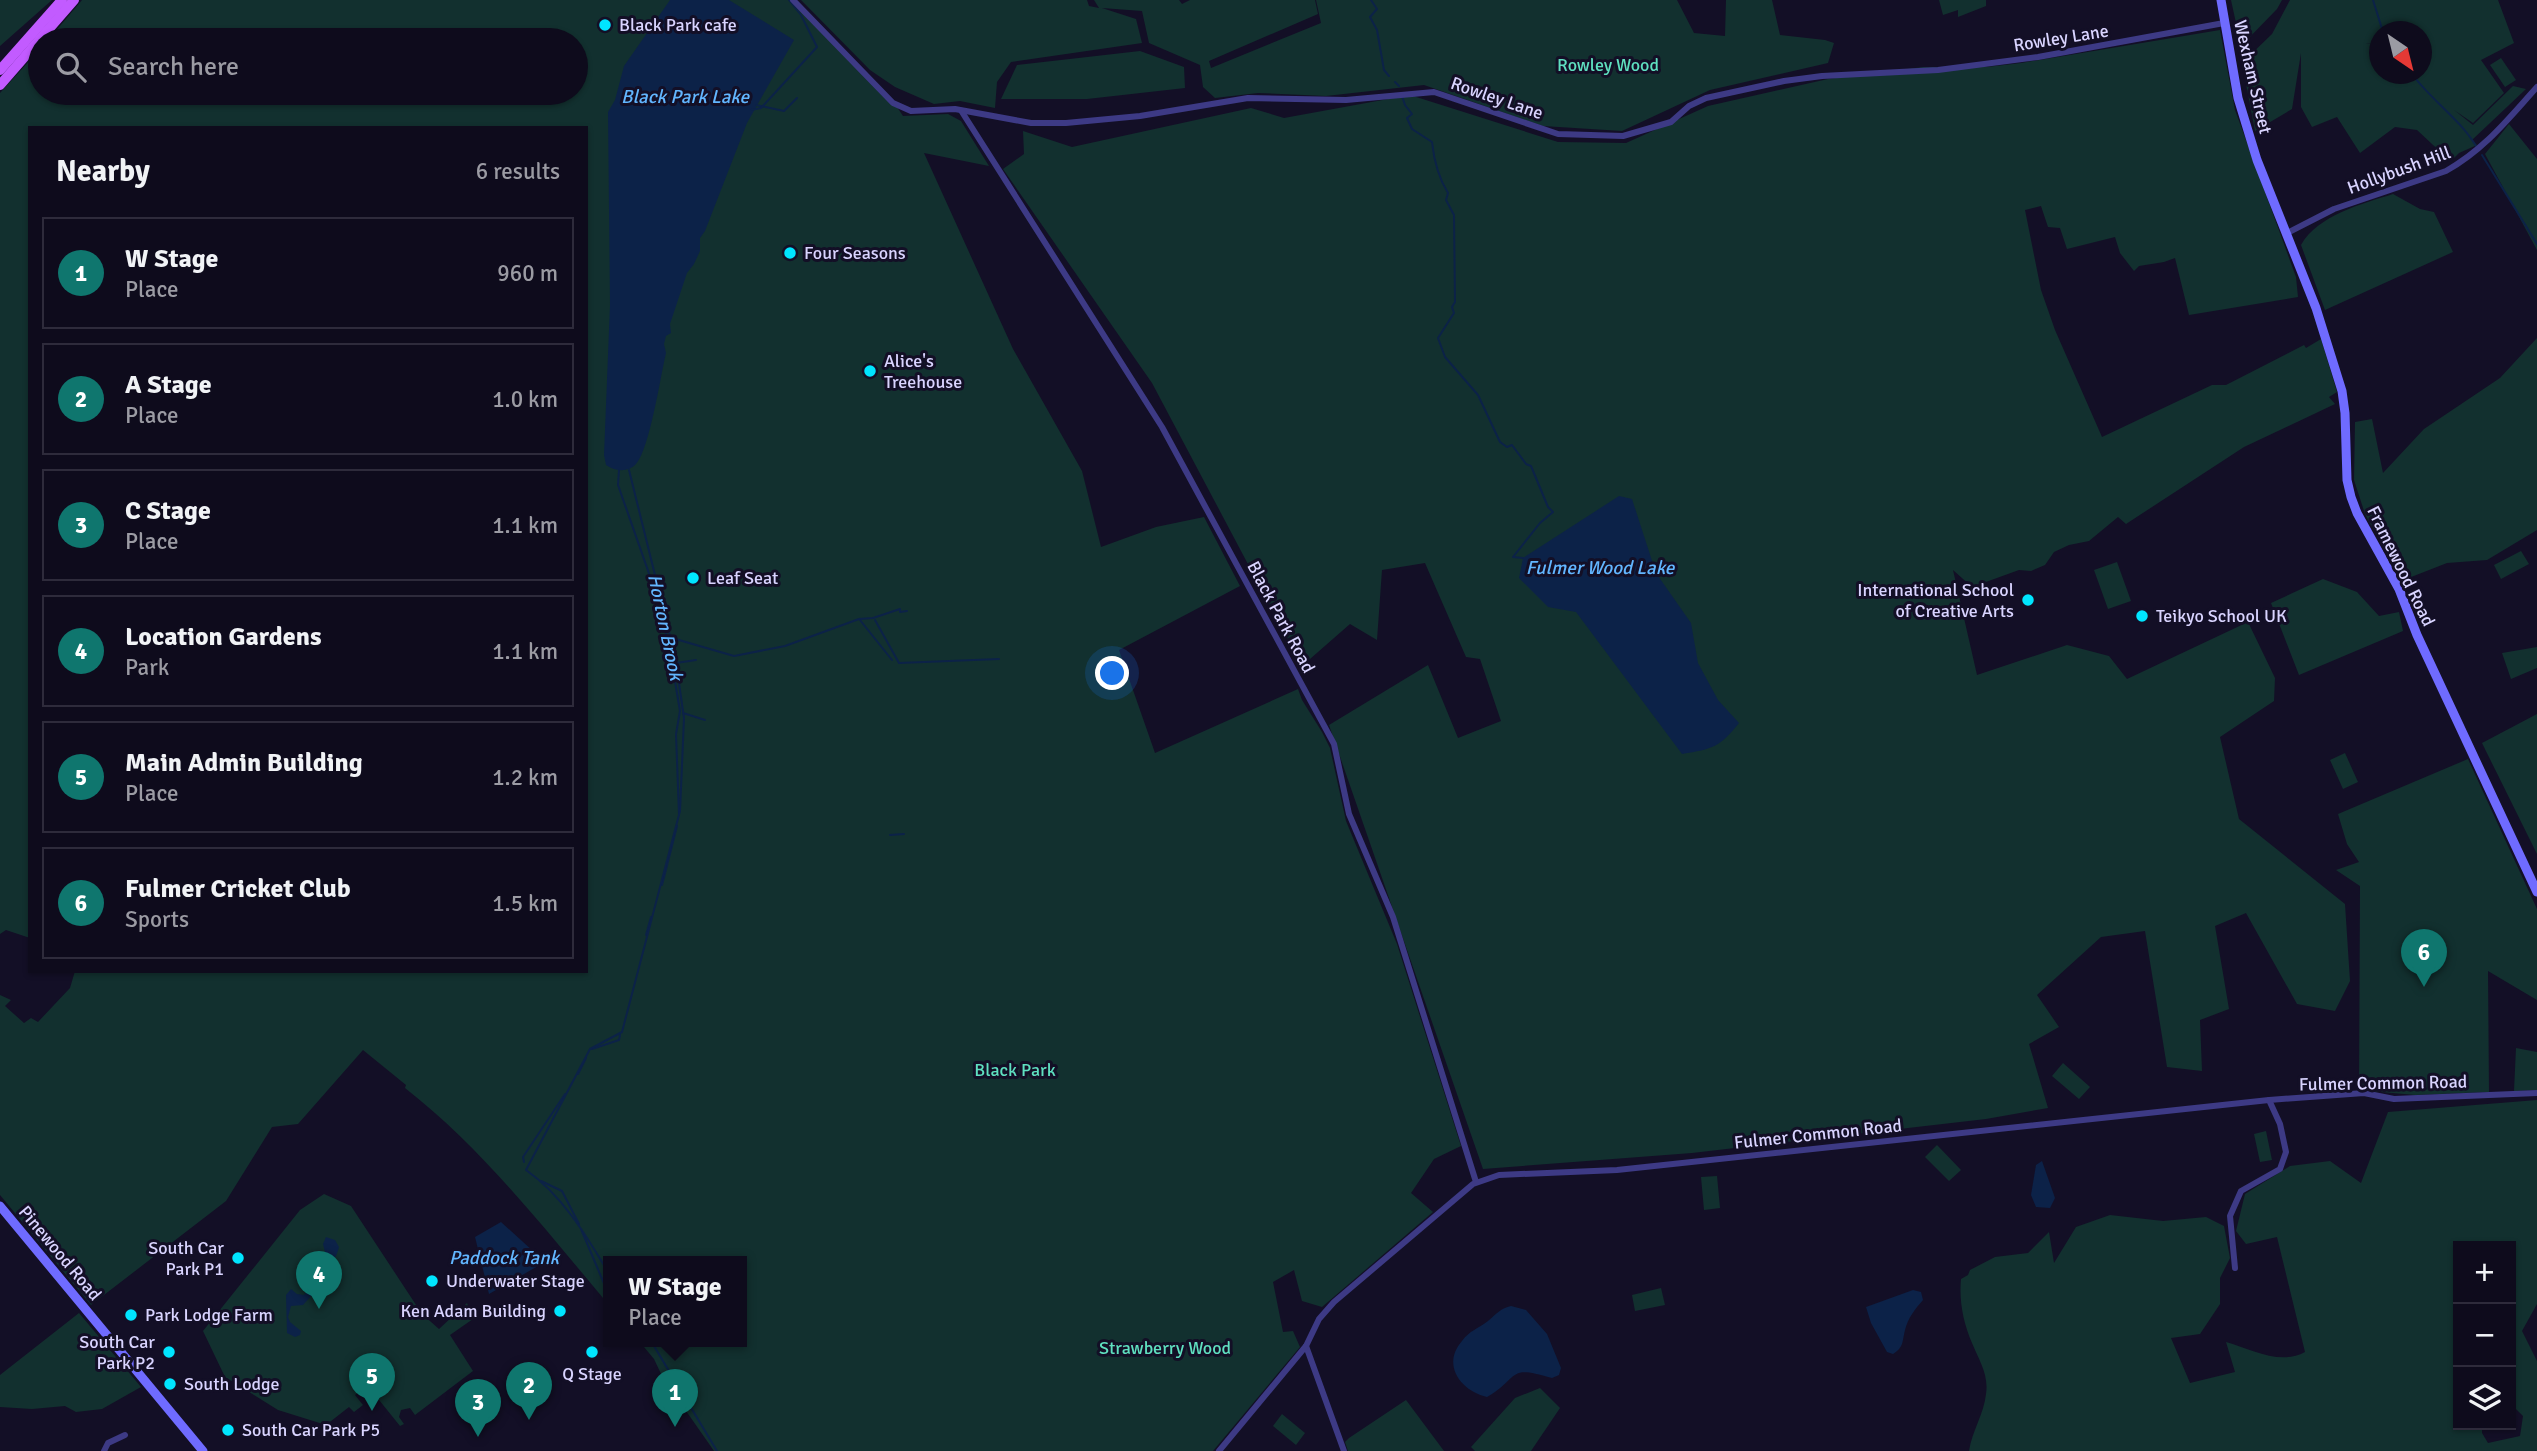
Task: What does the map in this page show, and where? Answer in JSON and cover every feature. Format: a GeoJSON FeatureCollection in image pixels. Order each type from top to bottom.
{"type":"FeatureCollection","features":[{"type":"Feature","properties":{"kind":"main road"},"geometry":{"type":"LineString","coordinates":[[37,28],[62,0]]}},
{"type":"Feature","properties":{"kind":"main road"},"geometry":{"type":"LineString","coordinates":[[50,28],[74,0]]}},
{"type":"Feature","properties":{"kind":"main road"},"geometry":{"type":"LineString","coordinates":[[0,70],[28,38]]}},
{"type":"Feature","properties":{"kind":"main road"},"geometry":{"type":"LineString","coordinates":[[0,85],[28,53]]}},
{"type":"Feature","properties":{"kind":"street","name":"Rowley Lane"},"geometry":{"type":"LineString","coordinates":[[793,0],[897,107],[911,111],[946,109],[1031,123],[1066,123],[1140,116],[1248,98],[1346,100],[1434,92],[1558,134],[1623,136],[1671,122],[1689,106],[1706,98],[1784,81],[1822,76],[1934,71],[2038,57],[2224,23]]}},
{"type":"Feature","properties":{"kind":"street","name":"Wexham Street"},"geometry":{"type":"LineString","coordinates":[[2221,0],[2238,98],[2257,160]]}},
{"type":"Feature","properties":{"kind":"street","name":"Hollybush Hill"},"geometry":{"type":"LineString","coordinates":[[2287,233],[2334,209],[2446,171],[2463,162],[2490,141],[2537,87]]}},
{"type":"Feature","properties":{"kind":"street","name":"Black Park Road"},"geometry":{"type":"LineString","coordinates":[[962,112],[1162,427],[1334,744],[1349,814],[1393,917],[1476,1182]]}},
{"type":"Feature","properties":{"kind":"street","name":"Framewood Road"},"geometry":{"type":"LineString","coordinates":[[2257,160],[2316,308],[2342,391],[2347,480],[2357,513],[2399,589],[2417,635],[2537,892]]}},
{"type":"Feature","properties":{"kind":"street","name":"Fulmer Common Road"},"geometry":{"type":"LineString","coordinates":[[1219,1451],[1306,1346],[1319,1320],[1334,1302],[1476,1182],[1499,1175],[1617,1170],[2269,1100],[2364,1093],[2394,1099],[2537,1093]]}},
{"type":"Feature","properties":{"kind":"street"},"geometry":{"type":"LineString","coordinates":[[2235,1268],[2231,1216],[2241,1191],[2280,1169],[2286,1152],[2280,1124],[2269,1100]]}},
{"type":"Feature","properties":{"kind":"street","name":"Pinewood Road"},"geometry":{"type":"LineString","coordinates":[[0,1206],[203,1451]]}},
{"type":"Feature","properties":{"kind":"street"},"geometry":{"type":"LineString","coordinates":[[1306,1346],[1344,1451]]}},
{"type":"Feature","properties":{"kind":"street"},"geometry":{"type":"LineString","coordinates":[[104,1451],[108,1443],[125,1435]]}},
{"type":"Feature","properties":{"kind":"green space"},"geometry":{"type":"Polygon","coordinates":[[[0,0],[52,0],[0,46],[0,0]]]}},
{"type":"Feature","properties":{"kind":"green space","name":"Black Park"},"geometry":{"type":"Polygon","coordinates":[[[82,0],[788,0],[820,27],[903,116],[948,114],[961,121],[989,166],[924,153],[1013,349],[1082,471],[1101,547],[1156,527],[1204,517],[1240,586],[1119,650],[1155,753],[1298,689],[1330,748],[1346,821],[1397,944],[1461,1146],[1434,1159],[1411,1193],[1433,1212],[1322,1307],[1302,1301],[1294,1270],[1273,1282],[1283,1332],[1293,1331],[1300,1347],[1213,1451],[714,1451],[644,1347],[747,1347],[747,1256],[603,1256],[603,1298],[487,1163],[405,1088],[406,1085],[363,1050],[298,1124],[272,1127],[226,1201],[91,1305],[0,1195],[0,995],[11,1000],[5,1006],[24,1023],[31,1018],[38,1022],[70,988],[74,973],[588,973],[588,126],[28,126],[28,937],[6,930],[0,934],[0,93],[28,62],[28,105],[588,105],[588,28],[58,28],[82,0]]]}},
{"type":"Feature","properties":{"kind":"green space","name":"Rowley Wood"},"geometry":{"type":"Polygon","coordinates":[[[801,0],[1087,0],[1089,6],[1099,8],[1094,0],[1179,0],[1182,4],[1190,0],[1315,0],[1318,14],[1209,61],[1211,68],[1321,23],[1316,0],[1677,0],[1694,33],[1725,36],[1726,0],[1772,0],[1780,35],[1834,43],[1828,63],[1710,90],[1622,131],[1543,126],[1424,85],[1326,96],[1258,93],[1215,98],[1203,87],[1200,65],[1149,43],[1142,11],[1102,8],[1136,19],[1142,43],[1011,62],[997,82],[995,108],[960,101],[934,104],[895,87],[870,70],[801,0]]]}},
{"type":"Feature","properties":{"kind":"green space"},"geometry":{"type":"Polygon","coordinates":[[[1939,0],[1986,0],[1986,6],[1958,17],[1958,10],[1943,15],[1939,0]]]}},
{"type":"Feature","properties":{"kind":"green space"},"geometry":{"type":"Polygon","coordinates":[[[2231,0],[2282,0],[2277,9],[2241,46],[2231,0]]]}},
{"type":"Feature","properties":{"kind":"green space"},"geometry":{"type":"Polygon","coordinates":[[[2290,0],[2498,0],[2514,43],[2481,60],[2504,93],[2473,123],[2454,110],[2473,125],[2513,86],[2526,89],[2472,140],[2477,145],[2459,153],[2452,160],[2417,130],[2395,127],[2360,153],[2337,117],[2312,127],[2301,107],[2301,53],[2292,109],[2255,131],[2242,63],[2272,34],[2290,0]]]}},
{"type":"Feature","properties":{"kind":"green space"},"geometry":{"type":"Polygon","coordinates":[[[2220,30],[2235,110],[2296,277],[2298,297],[2189,315],[2175,258],[2139,266],[2134,271],[2120,253],[2115,237],[2067,249],[2060,228],[2048,227],[2041,206],[2025,210],[2041,290],[2055,330],[2102,437],[2212,385],[2226,385],[2321,339],[2337,392],[2329,397],[2335,404],[2244,447],[2126,524],[2118,517],[2089,541],[2069,545],[2054,552],[2045,565],[2031,571],[2019,570],[1972,587],[1953,570],[1977,675],[2067,645],[2109,656],[2127,679],[2248,622],[2275,678],[2274,701],[2220,737],[2239,819],[2345,904],[2350,981],[2335,1011],[2297,1004],[2246,913],[2215,926],[2229,1009],[2200,1020],[2202,1071],[2167,1067],[2145,931],[2101,937],[2037,995],[2059,1027],[2029,1044],[2048,1108],[1986,1119],[1692,1153],[1483,1169],[1329,725],[1428,665],[1458,738],[1501,721],[1480,659],[1466,657],[1425,563],[1382,570],[1377,640],[1350,624],[1302,666],[1152,383],[1003,169],[1024,154],[1023,131],[1072,147],[1251,108],[1284,118],[1410,95],[1558,142],[1626,143],[1708,106],[1828,79],[1923,67],[1987,67],[2021,63],[2220,30]]]}},
{"type":"Feature","properties":{"kind":"green space"},"geometry":{"type":"Polygon","coordinates":[[[1140,51],[1184,67],[1185,88],[1087,99],[1001,99],[1017,65],[1140,51]]]}},
{"type":"Feature","properties":{"kind":"green space"},"geometry":{"type":"Polygon","coordinates":[[[2501,58],[2516,80],[2505,87],[2490,65],[2501,58]]]}},
{"type":"Feature","properties":{"kind":"green space"},"geometry":{"type":"Polygon","coordinates":[[[2509,124],[2537,159],[2537,250],[2485,154],[2509,124]]]}},
{"type":"Feature","properties":{"kind":"green space"},"geometry":{"type":"Polygon","coordinates":[[[2393,194],[2420,209],[2434,212],[2453,252],[2325,310],[2301,245],[2329,218],[2393,194]]]}},
{"type":"Feature","properties":{"kind":"green space"},"geometry":{"type":"Polygon","coordinates":[[[2537,338],[2537,530],[2487,560],[2447,563],[2401,581],[2365,514],[2354,480],[2355,422],[2372,419],[2383,473],[2424,429],[2500,378],[2537,338]]]}},
{"type":"Feature","properties":{"kind":"green space"},"geometry":{"type":"Polygon","coordinates":[[[2521,551],[2529,564],[2501,579],[2494,565],[2521,551]]]}},
{"type":"Feature","properties":{"kind":"green space"},"geometry":{"type":"Polygon","coordinates":[[[2117,562],[2131,601],[2108,609],[2094,570],[2117,562]]]}},
{"type":"Feature","properties":{"kind":"green space"},"geometry":{"type":"Polygon","coordinates":[[[2323,579],[2357,592],[2379,616],[2399,612],[2403,631],[2299,675],[2271,603],[2323,579]]]}},
{"type":"Feature","properties":{"kind":"green space"},"geometry":{"type":"Polygon","coordinates":[[[2537,647],[2537,668],[2511,679],[2502,653],[2537,647]]]}},
{"type":"Feature","properties":{"kind":"green space"},"geometry":{"type":"Polygon","coordinates":[[[2537,714],[2537,854],[2482,743],[2537,714]]]}},
{"type":"Feature","properties":{"kind":"green space"},"geometry":{"type":"Polygon","coordinates":[[[2345,753],[2358,782],[2343,789],[2330,760],[2345,753]]]}},
{"type":"Feature","properties":{"kind":"green space"},"geometry":{"type":"Polygon","coordinates":[[[2468,759],[2537,909],[2537,1000],[2488,971],[2489,1092],[2415,1095],[2359,1090],[2360,886],[2336,870],[2359,862],[2347,844],[2338,814],[2468,759]]]}},
{"type":"Feature","properties":{"kind":"green space"},"geometry":{"type":"Polygon","coordinates":[[[2516,1048],[2537,1052],[2537,1090],[2514,1091],[2516,1048]]]}},
{"type":"Feature","properties":{"kind":"green space"},"geometry":{"type":"Polygon","coordinates":[[[2063,1063],[2090,1087],[2079,1099],[2052,1076],[2063,1063]]]}},
{"type":"Feature","properties":{"kind":"green space"},"geometry":{"type":"Polygon","coordinates":[[[2537,1100],[2537,1304],[2522,1331],[2537,1361],[2537,1451],[1969,1451],[1983,1409],[1987,1387],[1983,1368],[1966,1327],[1961,1303],[1961,1279],[1968,1275],[1970,1270],[1995,1257],[2028,1253],[2049,1232],[2054,1263],[2076,1227],[2110,1215],[2163,1221],[2206,1217],[2224,1226],[2230,1258],[2220,1278],[2220,1304],[2200,1334],[2171,1338],[2190,1383],[2235,1372],[2226,1342],[2276,1357],[2296,1356],[2305,1352],[2277,1237],[2246,1244],[2236,1231],[2245,1194],[2290,1166],[2330,1161],[2361,1183],[2388,1112],[2537,1100]]]}},
{"type":"Feature","properties":{"kind":"green space"},"geometry":{"type":"Polygon","coordinates":[[[2266,1131],[2272,1160],[2260,1162],[2254,1134],[2266,1131]]]}},
{"type":"Feature","properties":{"kind":"green space"},"geometry":{"type":"Polygon","coordinates":[[[1937,1145],[1961,1170],[1949,1181],[1925,1157],[1937,1145]]]}},
{"type":"Feature","properties":{"kind":"green space"},"geometry":{"type":"Polygon","coordinates":[[[1717,1176],[1720,1208],[1704,1210],[1701,1177],[1717,1176]]]}},
{"type":"Feature","properties":{"kind":"green space"},"geometry":{"type":"Polygon","coordinates":[[[324,1194],[351,1206],[422,1314],[439,1329],[467,1303],[473,1319],[450,1335],[473,1371],[415,1415],[410,1408],[401,1410],[399,1417],[404,1424],[400,1426],[367,1385],[355,1395],[363,1405],[354,1412],[349,1407],[326,1425],[278,1410],[225,1377],[203,1331],[300,1210],[324,1194]]]}},
{"type":"Feature","properties":{"kind":"green space"},"geometry":{"type":"Polygon","coordinates":[[[1661,1288],[1665,1305],[1635,1311],[1632,1295],[1661,1288]]]}},
{"type":"Feature","properties":{"kind":"green space"},"geometry":{"type":"Polygon","coordinates":[[[79,1313],[141,1387],[102,1409],[76,1412],[65,1406],[32,1409],[0,1407],[0,1375],[79,1313]]]}},
{"type":"Feature","properties":{"kind":"green space"},"geometry":{"type":"Polygon","coordinates":[[[1540,1388],[1560,1408],[1531,1451],[1475,1451],[1471,1447],[1515,1398],[1540,1388]]]}},
{"type":"Feature","properties":{"kind":"green space"},"geometry":{"type":"Polygon","coordinates":[[[1406,1400],[1444,1451],[1348,1451],[1345,1442],[1349,1438],[1406,1400]]]}},
{"type":"Feature","properties":{"kind":"green space"},"geometry":{"type":"Polygon","coordinates":[[[1282,1414],[1305,1433],[1296,1445],[1273,1426],[1282,1414]]]}},
{"type":"Feature","properties":{"kind":"water","name":"Black Park Lake"},"geometry":{"type":"Polygon","coordinates":[[[670,0],[729,0],[794,40],[747,123],[700,238],[700,251],[687,273],[670,324],[671,333],[666,336],[664,344],[666,353],[646,443],[633,467],[617,470],[606,465],[604,455],[610,305],[608,112],[615,100],[624,66],[670,0]]]}},
{"type":"Feature","properties":{"kind":"water","name":"Fulmer Wood Lake"},"geometry":{"type":"Polygon","coordinates":[[[1619,496],[1632,499],[1656,573],[1691,623],[1698,663],[1718,700],[1739,723],[1721,742],[1709,748],[1682,754],[1576,612],[1548,607],[1519,578],[1523,558],[1619,496]]]}},
{"type":"Feature","properties":{"kind":"water"},"geometry":{"type":"Polygon","coordinates":[[[2042,1161],[2055,1198],[2050,1208],[2036,1207],[2031,1195],[2036,1165],[2042,1161]]]}},
{"type":"Feature","properties":{"kind":"water","name":"Paddock Tank"},"geometry":{"type":"Polygon","coordinates":[[[501,1222],[545,1262],[489,1294],[475,1237],[501,1222]]]}},
{"type":"Feature","properties":{"kind":"water"},"geometry":{"type":"Polygon","coordinates":[[[326,1237],[335,1240],[338,1251],[331,1264],[322,1271],[324,1282],[303,1305],[291,1306],[288,1317],[290,1322],[301,1331],[300,1335],[295,1337],[287,1333],[286,1295],[291,1289],[304,1295],[310,1288],[306,1270],[310,1263],[326,1256],[323,1244],[326,1237]]]}},
{"type":"Feature","properties":{"kind":"water"},"geometry":{"type":"Polygon","coordinates":[[[1913,1290],[1921,1292],[1923,1300],[1908,1322],[1901,1346],[1893,1354],[1887,1352],[1871,1323],[1866,1307],[1913,1290]]]}},
{"type":"Feature","properties":{"kind":"water"},"geometry":{"type":"Polygon","coordinates":[[[1511,1306],[1526,1310],[1547,1334],[1561,1368],[1559,1375],[1552,1378],[1520,1373],[1487,1397],[1462,1383],[1454,1368],[1453,1359],[1456,1350],[1468,1335],[1501,1310],[1511,1306]]]}},
{"type":"Feature","properties":{"kind":"waterway","name":"Horton Brook"},"geometry":{"type":"LineString","coordinates":[[751,110],[761,108],[817,47],[801,15],[789,0]]}},
{"type":"Feature","properties":{"kind":"waterway"},"geometry":{"type":"LineString","coordinates":[[1371,0],[1377,9],[1370,17],[1377,30],[1384,70],[1389,76]]}},
{"type":"Feature","properties":{"kind":"waterway"},"geometry":{"type":"LineString","coordinates":[[2373,0],[2380,21]]}},
{"type":"Feature","properties":{"kind":"waterway"},"geometry":{"type":"LineString","coordinates":[[1395,82],[1399,86]]}},
{"type":"Feature","properties":{"kind":"waterway"},"geometry":{"type":"LineString","coordinates":[[2421,84],[2462,127],[2476,146]]}},
{"type":"Feature","properties":{"kind":"waterway"},"geometry":{"type":"LineString","coordinates":[[1402,96],[1412,114],[1407,118],[1412,129],[1432,142],[1437,169],[1448,193],[1446,200],[1454,215],[1454,313],[1438,338],[1445,357],[1478,395],[1500,442],[1507,447],[1512,445],[1526,464],[1531,466],[1548,507],[1553,512],[1540,523],[1513,557],[1523,558]]}},
{"type":"Feature","properties":{"kind":"waterway"},"geometry":{"type":"LineString","coordinates":[[756,105],[784,111],[797,98]]}},
{"type":"Feature","properties":{"kind":"waterway"},"geometry":{"type":"LineString","coordinates":[[2482,155],[2537,244]]}},
{"type":"Feature","properties":{"kind":"waterway","name":"Horton Brook"},"geometry":{"type":"LineString","coordinates":[[619,470],[618,485],[659,602],[670,652],[680,711],[676,734],[679,814]]}},
{"type":"Feature","properties":{"kind":"waterway","name":"Horton Brook"},"geometry":{"type":"LineString","coordinates":[[603,1264],[562,1204],[526,1170],[590,1049],[622,1032],[680,811],[684,718],[675,656],[629,470]]}},
{"type":"Feature","properties":{"kind":"waterway"},"geometry":{"type":"LineString","coordinates":[[672,638],[734,656],[785,646],[859,619],[873,618],[900,609],[900,612],[907,611]]}},
{"type":"Feature","properties":{"kind":"waterway"},"geometry":{"type":"LineString","coordinates":[[860,620],[892,660]]}},
{"type":"Feature","properties":{"kind":"waterway"},"geometry":{"type":"LineString","coordinates":[[875,620],[899,663],[999,659]]}},
{"type":"Feature","properties":{"kind":"waterway"},"geometry":{"type":"LineString","coordinates":[[676,663],[696,660]]}},
{"type":"Feature","properties":{"kind":"waterway"},"geometry":{"type":"LineString","coordinates":[[683,713],[705,720]]}},
{"type":"Feature","properties":{"kind":"waterway","name":"Horton Brook"},"geometry":{"type":"LineString","coordinates":[[662,885],[677,826]]}},
{"type":"Feature","properties":{"kind":"waterway"},"geometry":{"type":"LineString","coordinates":[[890,835],[904,834]]}},
{"type":"Feature","properties":{"kind":"waterway","name":"Horton Brook"},"geometry":{"type":"LineString","coordinates":[[646,935],[651,917]]}},
{"type":"Feature","properties":{"kind":"waterway","name":"Horton Brook"},"geometry":{"type":"LineString","coordinates":[[592,1049],[619,1040],[620,1035]]}},
{"type":"Feature","properties":{"kind":"waterway","name":"Horton Brook"},"geometry":{"type":"LineString","coordinates":[[578,1074],[586,1058]]}},
{"type":"Feature","properties":{"kind":"waterway"},"geometry":{"type":"LineString","coordinates":[[524,1162],[523,1157],[565,1094]]}},
{"type":"Feature","properties":{"kind":"waterway"},"geometry":{"type":"LineString","coordinates":[[541,1181],[562,1191],[579,1224]]}},
{"type":"Feature","properties":{"kind":"waterway"},"geometry":{"type":"LineString","coordinates":[[581,1229],[603,1281]]}},
{"type":"Feature","properties":{"kind":"waterway","name":"Horton Brook"},"geometry":{"type":"LineString","coordinates":[[655,1347],[717,1451]]}},
{"type":"Feature","properties":{"kind":"place","name":"Black Park cafe"},"geometry":{"type":"Point","coordinates":[605,25]}},
{"type":"Feature","properties":{"kind":"place","name":"Four Seasons"},"geometry":{"type":"Point","coordinates":[790,253]}},
{"type":"Feature","properties":{"kind":"place","name":"Alice's Treehouse"},"geometry":{"type":"Point","coordinates":[870,371]}},
{"type":"Feature","properties":{"kind":"place","name":"Leaf Seat"},"geometry":{"type":"Point","coordinates":[693,578]}},
{"type":"Feature","properties":{"kind":"place","name":"International School of Creative Arts"},"geometry":{"type":"Point","coordinates":[2028,600]}},
{"type":"Feature","properties":{"kind":"place","name":"Teikyo School UK"},"geometry":{"type":"Point","coordinates":[2142,616]}},
{"type":"Feature","properties":{"kind":"place","name":"Fulmer Cricket Club"},"geometry":{"type":"Point","coordinates":[2424,987]}},
{"type":"Feature","properties":{"kind":"place","name":"South Car Park P1"},"geometry":{"type":"Point","coordinates":[238,1258]}},
{"type":"Feature","properties":{"kind":"place","name":"Underwater Stage"},"geometry":{"type":"Point","coordinates":[432,1281]}},
{"type":"Feature","properties":{"kind":"place","name":"Location Gardens"},"geometry":{"type":"Point","coordinates":[319,1309]}},
{"type":"Feature","properties":{"kind":"place","name":"Ken Adam Building"},"geometry":{"type":"Point","coordinates":[560,1311]}},
{"type":"Feature","properties":{"kind":"place","name":"Park Lodge Farm"},"geometry":{"type":"Point","coordinates":[131,1315]}},
{"type":"Feature","properties":{"kind":"place","name":"South Car Park P2"},"geometry":{"type":"Point","coordinates":[169,1352]}},
{"type":"Feature","properties":{"kind":"place","name":"Q Stage"},"geometry":{"type":"Point","coordinates":[592,1352]}},
{"type":"Feature","properties":{"kind":"place","name":"South Lodge"},"geometry":{"type":"Point","coordinates":[170,1384]}},
{"type":"Feature","properties":{"kind":"place","name":"Main Admin Building"},"geometry":{"type":"Point","coordinates":[372,1411]}},
{"type":"Feature","properties":{"kind":"place","name":"A Stage"},"geometry":{"type":"Point","coordinates":[529,1420]}},
{"type":"Feature","properties":{"kind":"place","name":"W Stage"},"geometry":{"type":"Point","coordinates":[675,1427]}},
{"type":"Feature","properties":{"kind":"place","name":"South Car Park P5"},"geometry":{"type":"Point","coordinates":[228,1430]}},
{"type":"Feature","properties":{"kind":"place","name":"C Stage"},"geometry":{"type":"Point","coordinates":[478,1437]}},
{"type":"Feature","properties":{"kind":"park label","name":"Strawberry Wood"},"geometry":{"type":"Point","coordinates":[1165,1348]}}]}
